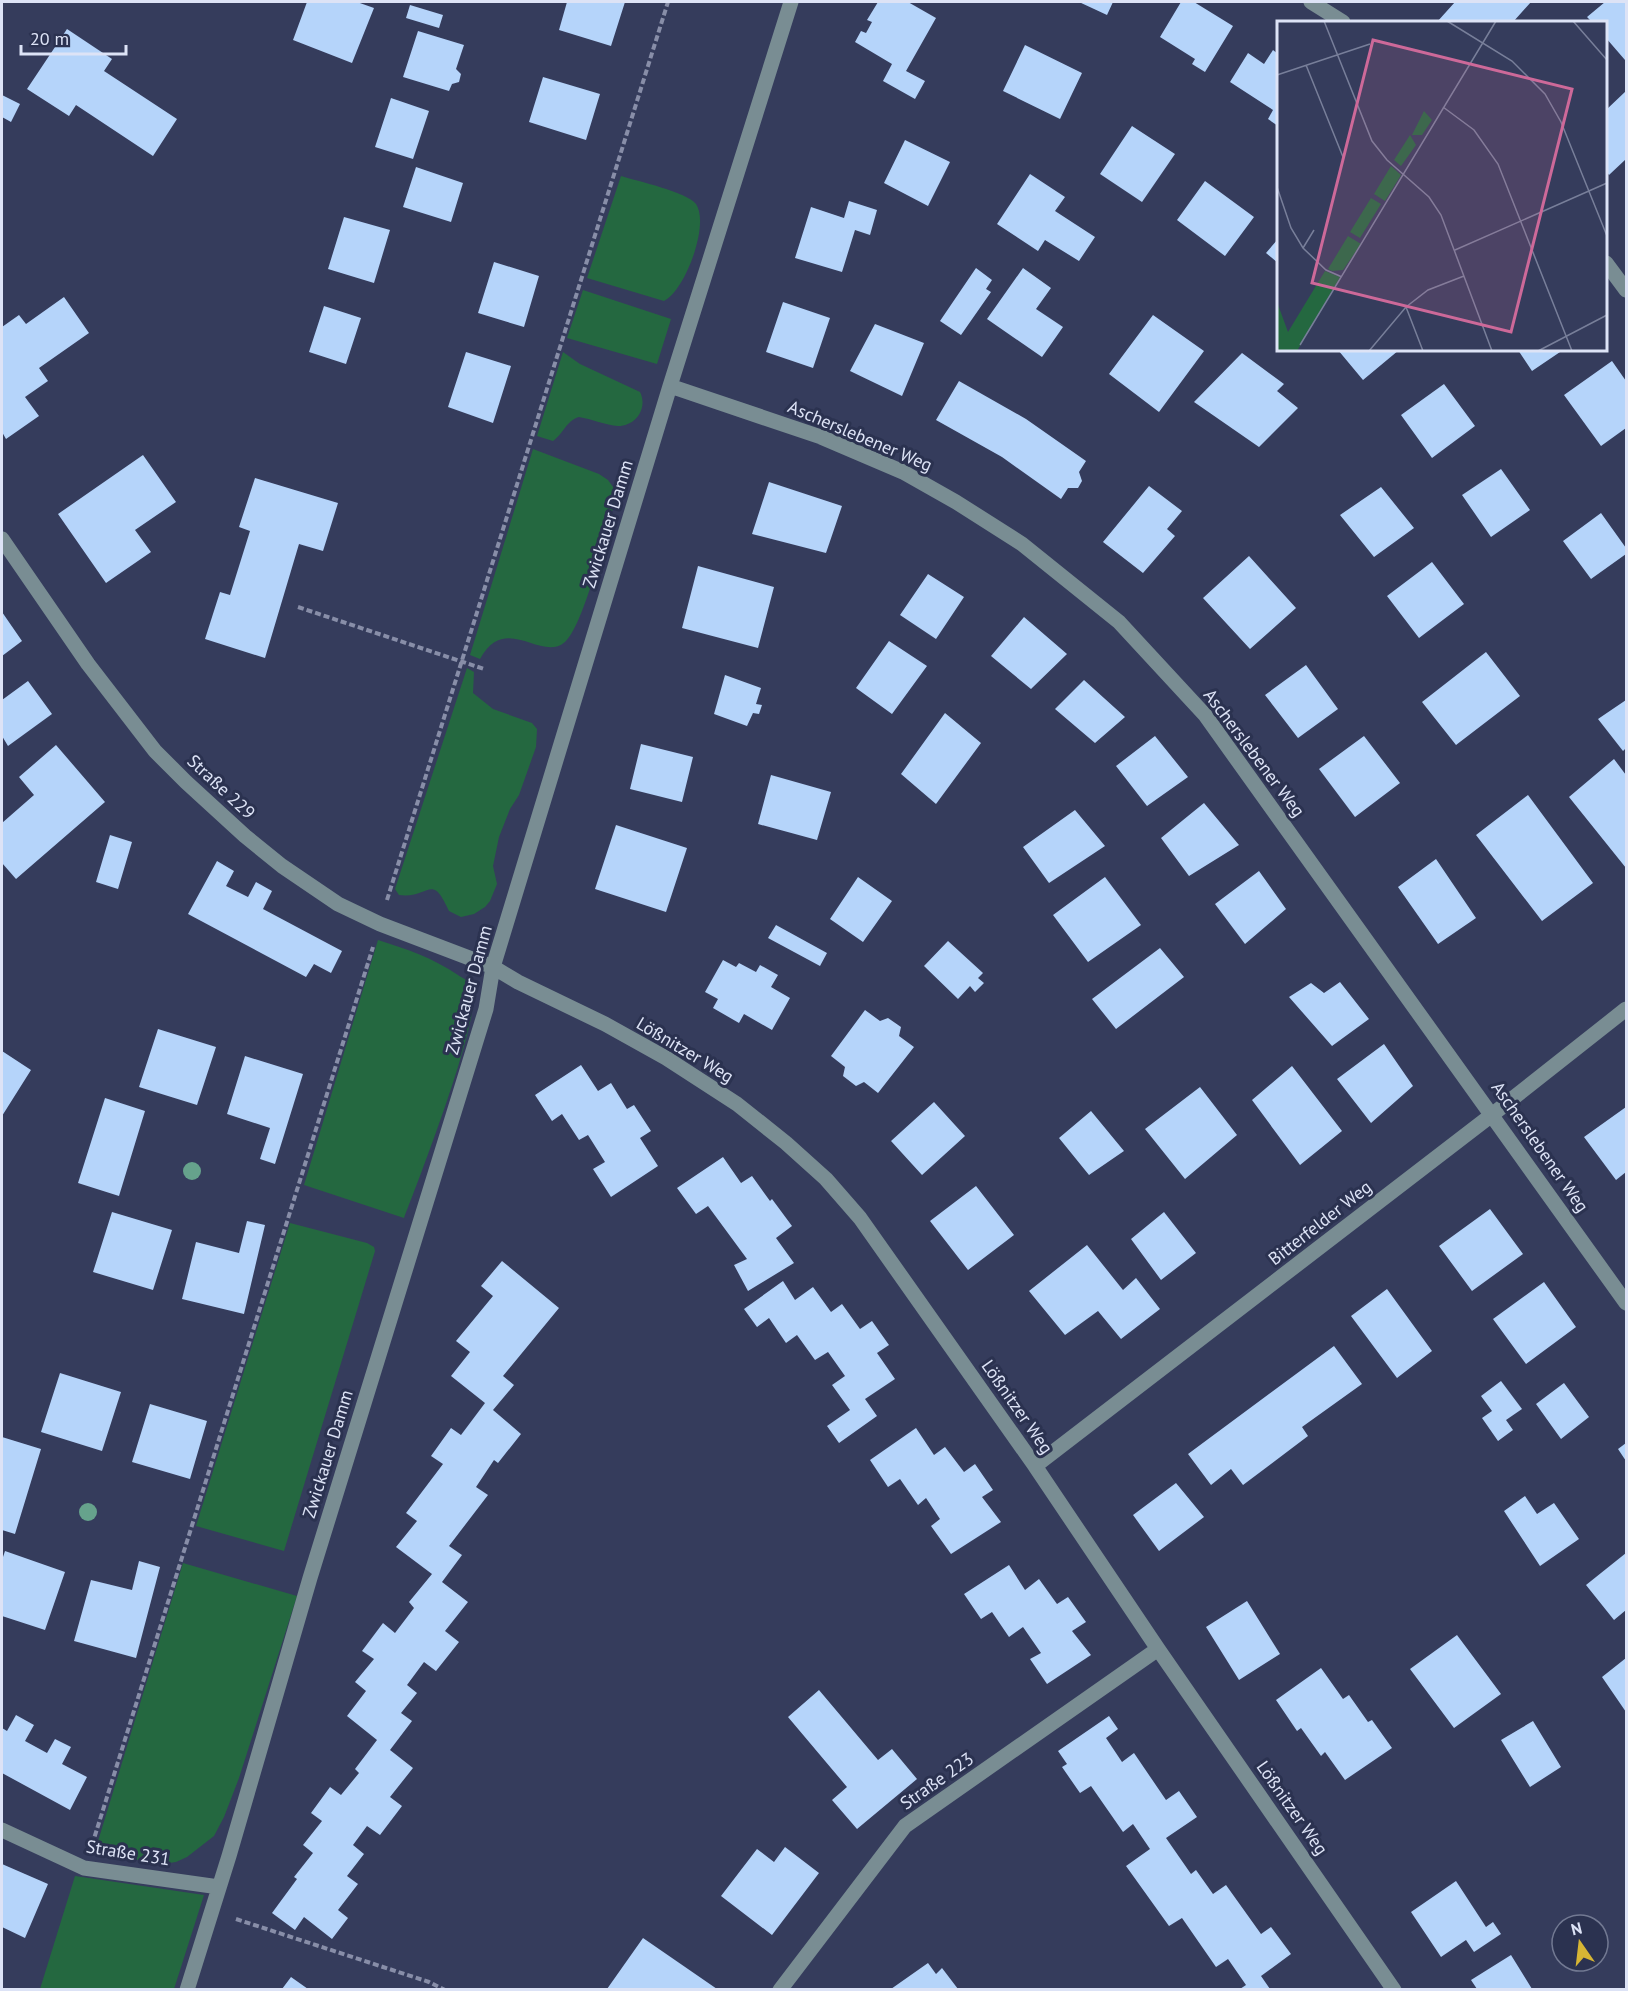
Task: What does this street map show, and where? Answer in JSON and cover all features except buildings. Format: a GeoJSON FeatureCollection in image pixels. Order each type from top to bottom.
{"type":"FeatureCollection","features":[{"type":"Feature","properties":{"kind":"street","name":"Zwickauer Damm"},"geometry":{"type":"LineString","coordinates":[[187,1989],[310,1578],[486,1009],[493,967],[670,386],[791,2]]}},
{"type":"Feature","properties":{"kind":"street"},"geometry":{"type":"LineString","coordinates":[[1311,2],[1341,21]]}},
{"type":"Feature","properties":{"kind":"street"},"geometry":{"type":"LineString","coordinates":[[1607,266],[1626,290]]}},
{"type":"Feature","properties":{"kind":"street","name":"Ascherslebener Weg"},"geometry":{"type":"LineString","coordinates":[[670,386],[821,436],[903,472],[1022,544],[1119,622],[1205,715],[1626,1303]]}},
{"type":"Feature","properties":{"kind":"street","name":"Straße 229"},"geometry":{"type":"LineString","coordinates":[[2,539],[88,664],[155,751],[245,836],[282,866],[338,904],[380,924],[493,967]]}},
{"type":"Feature","properties":{"kind":"street","name":"Lößnitzer Weg"},"geometry":{"type":"LineString","coordinates":[[493,967],[666,1058],[736,1104],[786,1143],[826,1179],[860,1218],[1035,1466],[1158,1649],[1394,1989]]}},
{"type":"Feature","properties":{"kind":"street","name":"Bitterfelder Weg"},"geometry":{"type":"LineString","coordinates":[[1035,1466],[1626,1009]]}},
{"type":"Feature","properties":{"kind":"street","name":"Straße 223"},"geometry":{"type":"LineString","coordinates":[[780,1989],[906,1826],[1158,1649]]}},
{"type":"Feature","properties":{"kind":"street","name":"Straße 231"},"geometry":{"type":"LineString","coordinates":[[2,1830],[84,1868],[219,1887]]}},
{"type":"Feature","properties":{"kind":"path"},"geometry":{"type":"LineString","coordinates":[[298,607],[484,669]]}},
{"type":"Feature","properties":{"kind":"path"},"geometry":{"type":"LineString","coordinates":[[225,1916],[446,1989]]}},
{"type":"Feature","properties":{"kind":"green space"},"geometry":{"type":"Polygon","coordinates":[[[621,176],[683,195],[696,204],[700,214],[698,241],[687,271],[672,295],[664,301],[587,278],[621,176]]]}},
{"type":"Feature","properties":{"kind":"green space"},"geometry":{"type":"Polygon","coordinates":[[[583,290],[671,319],[657,364],[567,338],[583,290]]]}},
{"type":"Feature","properties":{"kind":"green space"},"geometry":{"type":"Polygon","coordinates":[[[563,352],[580,364],[640,392],[642,404],[639,415],[630,423],[618,426],[579,417],[571,421],[553,441],[537,436],[563,352]]]}},
{"type":"Feature","properties":{"kind":"green space"},"geometry":{"type":"Polygon","coordinates":[[[533,449],[599,474],[608,480],[616,491],[613,508],[586,600],[572,633],[565,642],[556,647],[545,647],[512,639],[501,639],[490,646],[480,659],[470,655],[533,449]]]}},
{"type":"Feature","properties":{"kind":"green space"},"geometry":{"type":"Polygon","coordinates":[[[467,668],[474,672],[473,693],[493,709],[532,723],[537,729],[536,747],[519,795],[510,809],[499,837],[493,866],[497,884],[485,907],[474,914],[461,917],[449,911],[438,892],[433,889],[417,894],[399,895],[395,889],[467,668]]]}},
{"type":"Feature","properties":{"kind":"green space"},"geometry":{"type":"Polygon","coordinates":[[[378,940],[449,969],[470,983],[474,1001],[460,1061],[448,1099],[404,1218],[304,1185],[378,940]]]}},
{"type":"Feature","properties":{"kind":"green space"},"geometry":{"type":"Polygon","coordinates":[[[290,1223],[367,1243],[374,1247],[375,1251],[284,1551],[196,1526],[290,1223]]]}},
{"type":"Feature","properties":{"kind":"green space"},"geometry":{"type":"Polygon","coordinates":[[[183,1563],[297,1596],[239,1778],[214,1836],[187,1857],[176,1862],[162,1864],[103,1854],[95,1851],[183,1563]]]}},
{"type":"Feature","properties":{"kind":"green space"},"geometry":{"type":"Polygon","coordinates":[[[75,1876],[204,1895],[174,1989],[40,1989],[75,1876]]]}}]}
